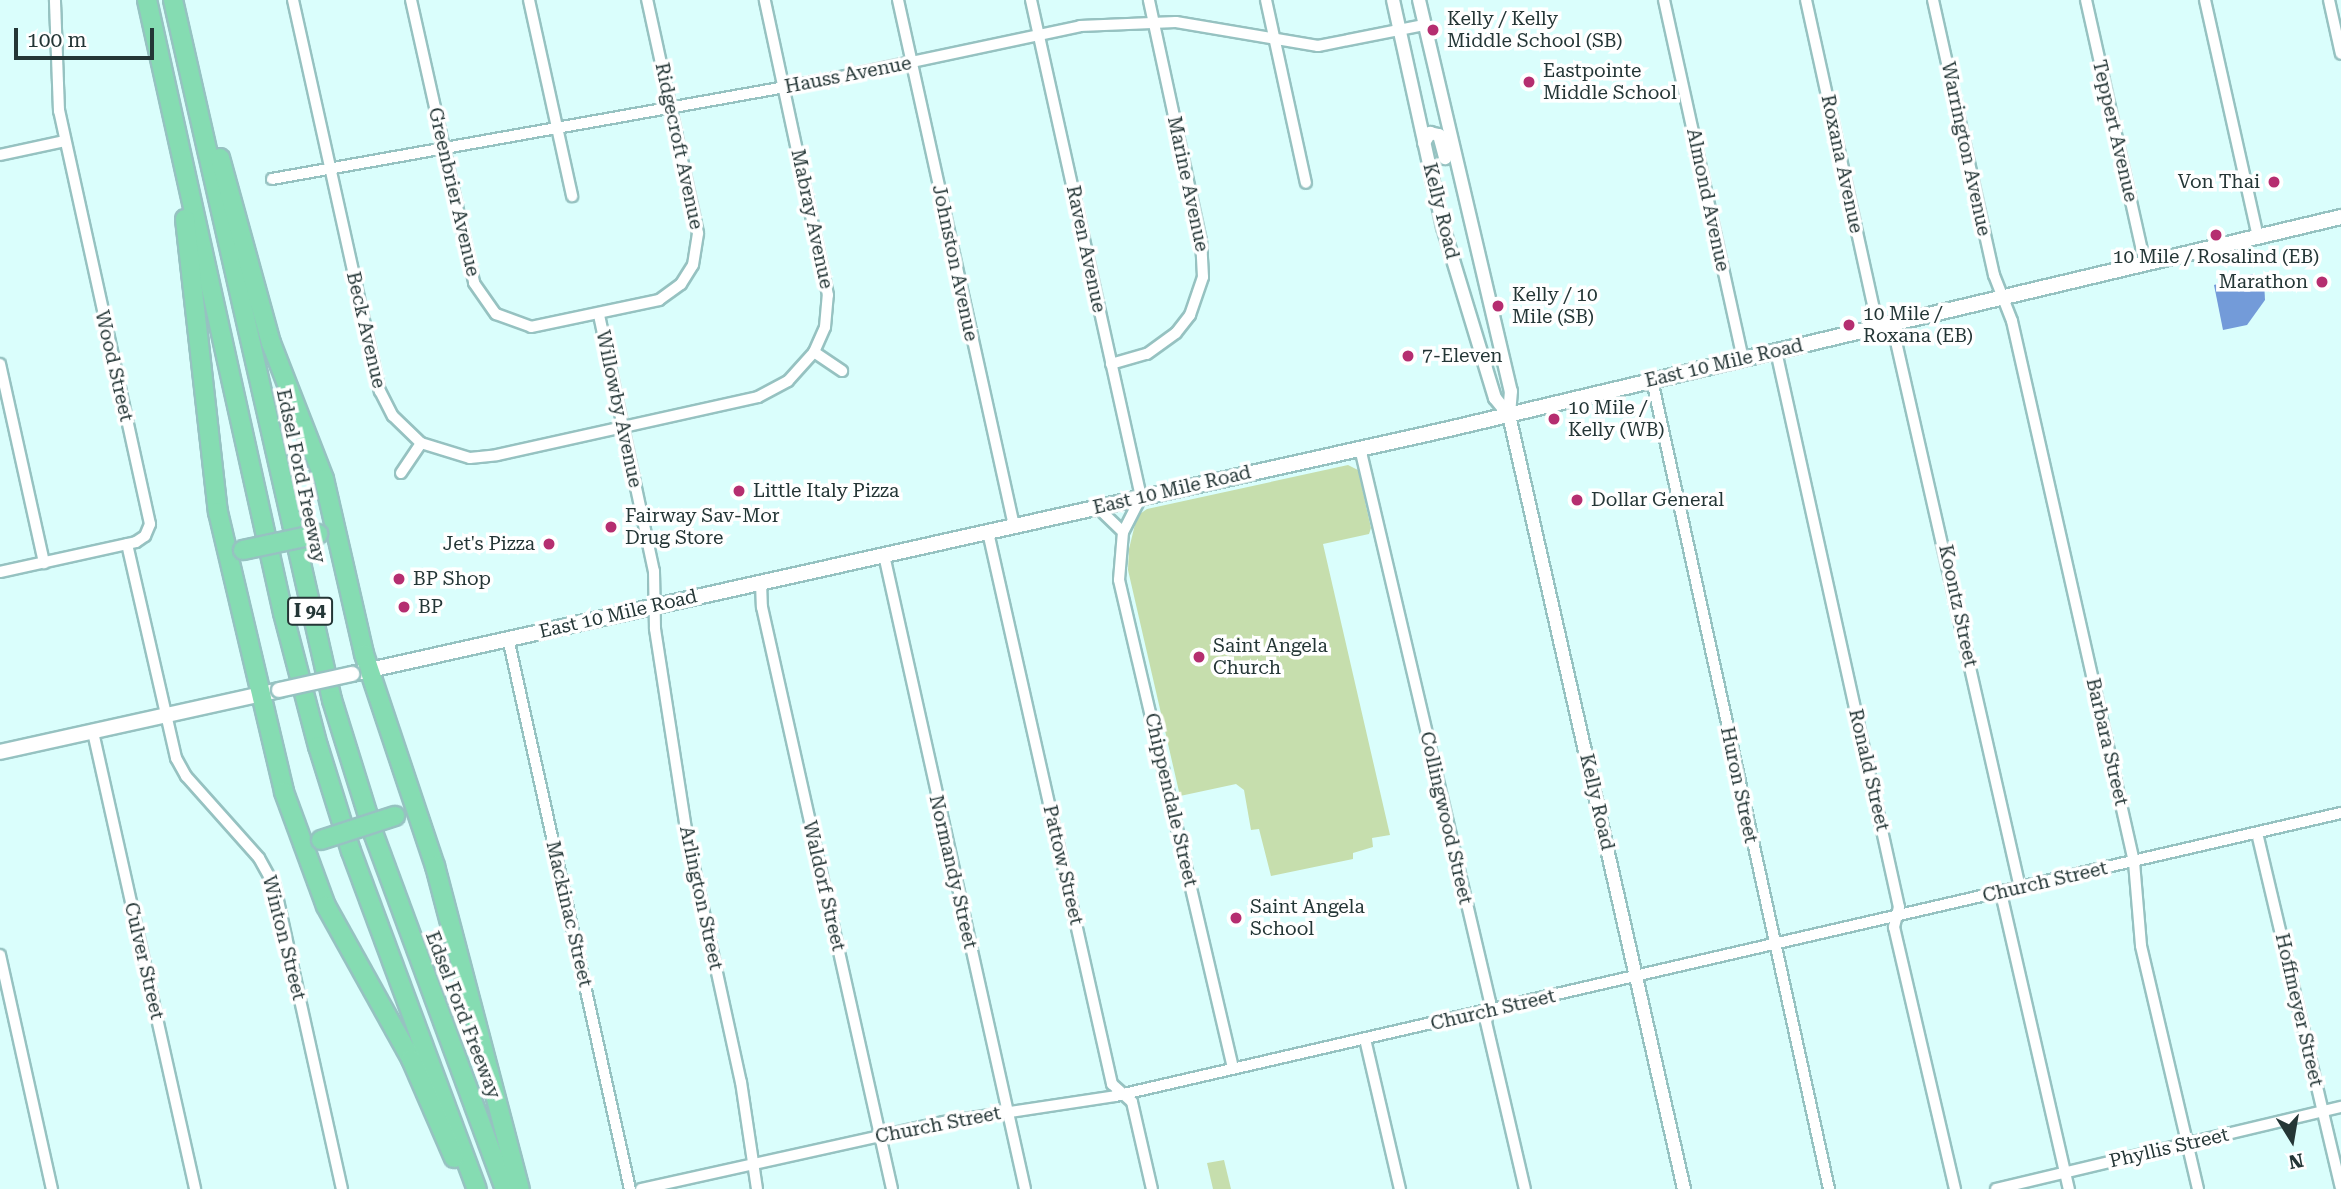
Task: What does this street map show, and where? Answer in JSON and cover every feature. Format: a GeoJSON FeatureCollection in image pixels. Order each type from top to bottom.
{"type":"FeatureCollection","features":[{"type":"Feature","properties":{"kind":"highway","name":"I 94"},"geometry":{"type":"LineString","coordinates":[[147,0],[283,614],[318,746],[351,850],[477,1189]]}},
{"type":"Feature","properties":{"kind":"highway"},"geometry":{"type":"LineString","coordinates":[[175,7],[271,343],[318,459],[339,541],[361,672],[412,795],[520,1189]]}},
{"type":"Feature","properties":{"kind":"highway","name":"Edsel Ford Freeway"},"geometry":{"type":"LineString","coordinates":[[175,7],[328,687],[374,835],[505,1189]]}},
{"type":"Feature","properties":{"kind":"highway"},"geometry":{"type":"LineString","coordinates":[[168,95],[213,479],[258,695],[298,835],[326,906],[411,1059],[466,1189]]}},
{"type":"Feature","properties":{"kind":"highway"},"geometry":{"type":"LineString","coordinates":[[230,567],[243,550],[318,534],[339,541]]}},
{"type":"Feature","properties":{"kind":"highway"},"geometry":{"type":"LineString","coordinates":[[298,835],[321,840],[395,816],[406,809],[412,795]]}},
{"type":"Feature","properties":{"kind":"main road","name":"East 10 Mile Road"},"geometry":{"type":"LineString","coordinates":[[0,752],[1509,415],[2341,217]]}},
{"type":"Feature","properties":{"kind":"street","name":"Wood Street"},"geometry":{"type":"LineString","coordinates":[[55,0],[59,111],[149,520],[145,536],[127,544]]}},
{"type":"Feature","properties":{"kind":"street","name":"Beck Avenue"},"geometry":{"type":"LineString","coordinates":[[293,0],[380,391],[393,416],[421,443],[452,455],[489,457],[623,427]]}},
{"type":"Feature","properties":{"kind":"street","name":"Greenbrier Avenue"},"geometry":{"type":"LineString","coordinates":[[411,0],[474,283],[488,307],[503,319],[531,327],[598,315]]}},
{"type":"Feature","properties":{"kind":"street"},"geometry":{"type":"LineString","coordinates":[[529,0],[572,196]]}},
{"type":"Feature","properties":{"kind":"street","name":"Ridgecroft Avenue"},"geometry":{"type":"LineString","coordinates":[[598,315],[659,300],[681,284],[693,265],[698,233],[647,0]]}},
{"type":"Feature","properties":{"kind":"street","name":"Mabray Avenue"},"geometry":{"type":"LineString","coordinates":[[623,427],[758,397],[788,381],[814,352],[825,327],[828,295],[765,0]]}},
{"type":"Feature","properties":{"kind":"street","name":"Johnston Avenue"},"geometry":{"type":"LineString","coordinates":[[898,0],[1014,527]]}},
{"type":"Feature","properties":{"kind":"street","name":"Raven Avenue"},"geometry":{"type":"LineString","coordinates":[[1031,0],[1141,497]]}},
{"type":"Feature","properties":{"kind":"street","name":"Marine Avenue"},"geometry":{"type":"LineString","coordinates":[[1111,364],[1147,354],[1176,333],[1193,308],[1203,277],[1201,241],[1149,0]]}},
{"type":"Feature","properties":{"kind":"street"},"geometry":{"type":"LineString","coordinates":[[1266,0],[1306,183]]}},
{"type":"Feature","properties":{"kind":"street","name":"Kelly Road"},"geometry":{"type":"LineString","coordinates":[[1393,0],[1444,227],[1495,398],[1509,415]]}},
{"type":"Feature","properties":{"kind":"street","name":"Kelly Road"},"geometry":{"type":"LineString","coordinates":[[1419,0],[1459,185],[1511,391],[1509,415],[1684,1189]]}},
{"type":"Feature","properties":{"kind":"street","name":"Almond Avenue"},"geometry":{"type":"LineString","coordinates":[[1664,0],[1743,360]]}},
{"type":"Feature","properties":{"kind":"street","name":"Roxana Avenue"},"geometry":{"type":"LineString","coordinates":[[1806,0],[1885,326]]}},
{"type":"Feature","properties":{"kind":"street","name":"Warrington Avenue"},"geometry":{"type":"LineString","coordinates":[[1933,0],[2001,297]]}},
{"type":"Feature","properties":{"kind":"street","name":"Teppert Avenue"},"geometry":{"type":"LineString","coordinates":[[2086,0],[2145,263]]}},
{"type":"Feature","properties":{"kind":"street"},"geometry":{"type":"LineString","coordinates":[[2205,0],[2258,237]]}},
{"type":"Feature","properties":{"kind":"street"},"geometry":{"type":"LineString","coordinates":[[2329,0],[2341,54]]}},
{"type":"Feature","properties":{"kind":"street","name":"Hauss Avenue"},"geometry":{"type":"LineString","coordinates":[[272,179],[785,88],[1096,24],[1153,21],[1229,28],[1274,40],[1318,46],[1424,24]]}},
{"type":"Feature","properties":{"kind":"street"},"geometry":{"type":"LineString","coordinates":[[1424,143],[1430,133],[1439,135],[1449,176],[1459,185]]}},
{"type":"Feature","properties":{"kind":"street"},"geometry":{"type":"LineString","coordinates":[[0,155],[65,141]]}},
{"type":"Feature","properties":{"kind":"street"},"geometry":{"type":"LineString","coordinates":[[1444,227],[1459,249],[1471,292],[1478,295],[1486,290]]}},
{"type":"Feature","properties":{"kind":"street","name":"Barbara Street"},"geometry":{"type":"LineString","coordinates":[[2001,297],[2012,320],[2134,862],[2141,946],[2198,1189]]}},
{"type":"Feature","properties":{"kind":"street","name":"Willowby Avenue"},"geometry":{"type":"LineString","coordinates":[[598,315],[648,543],[657,605]]}},
{"type":"Feature","properties":{"kind":"street","name":"Koontz Street"},"geometry":{"type":"LineString","coordinates":[[1885,326],[2020,888]]}},
{"type":"Feature","properties":{"kind":"street","name":"Ronald Street"},"geometry":{"type":"LineString","coordinates":[[1776,351],[1899,907],[1894,927],[1955,1189]]}},
{"type":"Feature","properties":{"kind":"street"},"geometry":{"type":"LineString","coordinates":[[814,352],[842,371]]}},
{"type":"Feature","properties":{"kind":"street"},"geometry":{"type":"LineString","coordinates":[[0,364],[44,563]]}},
{"type":"Feature","properties":{"kind":"street","name":"Huron Street"},"geometry":{"type":"LineString","coordinates":[[1652,380],[1829,1189]]}},
{"type":"Feature","properties":{"kind":"street"},"geometry":{"type":"LineString","coordinates":[[401,473],[421,443]]}},
{"type":"Feature","properties":{"kind":"street","name":"Collingwood Street"},"geometry":{"type":"LineString","coordinates":[[1360,448],[1490,1002],[1486,1021],[1525,1189]]}},
{"type":"Feature","properties":{"kind":"street","name":"Chippendale Street"},"geometry":{"type":"LineString","coordinates":[[1141,497],[1123,532],[1119,580],[1233,1068]]}},
{"type":"Feature","properties":{"kind":"street"},"geometry":{"type":"LineString","coordinates":[[1097,507],[1123,532]]}},
{"type":"Feature","properties":{"kind":"street","name":"Pattow Street"},"geometry":{"type":"LineString","coordinates":[[988,532],[1112,1084],[1132,1102],[1152,1189]]}},
{"type":"Feature","properties":{"kind":"street"},"geometry":{"type":"LineString","coordinates":[[0,572],[127,544],[165,717]]}},
{"type":"Feature","properties":{"kind":"street","name":"Normandy Street"},"geometry":{"type":"LineString","coordinates":[[884,555],[1025,1189]]}},
{"type":"Feature","properties":{"kind":"street","name":"Waldorf Street"},"geometry":{"type":"LineString","coordinates":[[761,582],[762,607],[892,1189]]}},
{"type":"Feature","properties":{"kind":"street","name":"Arlington Street"},"geometry":{"type":"LineString","coordinates":[[657,605],[655,632],[687,835],[743,1091],[757,1189]]}},
{"type":"Feature","properties":{"kind":"street","name":"Mackinac Street"},"geometry":{"type":"LineString","coordinates":[[508,638],[630,1189]]}},
{"type":"Feature","properties":{"kind":"street","name":"Winton Street"},"geometry":{"type":"LineString","coordinates":[[165,717],[176,758],[186,776],[272,878],[342,1189]]}},
{"type":"Feature","properties":{"kind":"street","name":"Culver Street"},"geometry":{"type":"LineString","coordinates":[[93,732],[195,1189]]}},
{"type":"Feature","properties":{"kind":"street","name":"Church Street"},"geometry":{"type":"LineString","coordinates":[[641,1189],[880,1136],[1122,1094],[1638,978],[2341,813]]}},
{"type":"Feature","properties":{"kind":"street","name":"Hoffmeyer Street"},"geometry":{"type":"LineString","coordinates":[[2258,833],[2341,1187]]}},
{"type":"Feature","properties":{"kind":"street"},"geometry":{"type":"LineString","coordinates":[[2001,893],[2069,1189]]}},
{"type":"Feature","properties":{"kind":"street"},"geometry":{"type":"LineString","coordinates":[[0,955],[52,1189]]}},
{"type":"Feature","properties":{"kind":"street"},"geometry":{"type":"LineString","coordinates":[[1365,1039],[1400,1189]]}},
{"type":"Feature","properties":{"kind":"street","name":"Phyllis Street"},"geometry":{"type":"LineString","coordinates":[[1996,1189],[2341,1107]]}},
{"type":"Feature","properties":{"kind":"green space"},"geometry":{"type":"Polygon","coordinates":[[[1348,465],[1358,470],[1371,528],[1369,534],[1323,544],[1390,835],[1372,838],[1373,847],[1353,853],[1353,859],[1271,876],[1259,829],[1251,830],[1244,790],[1236,784],[1180,796],[1128,570],[1129,549],[1137,516],[1147,509],[1348,465]]]}},
{"type":"Feature","properties":{"kind":"green space"},"geometry":{"type":"Polygon","coordinates":[[[1224,1160],[1231,1189],[1213,1189],[1207,1163],[1224,1160]]]}},
{"type":"Feature","properties":{"kind":"water"},"geometry":{"type":"Polygon","coordinates":[[[2253,274],[2264,281],[2265,300],[2247,325],[2223,330],[2214,285],[2253,274]]]}},
{"type":"Feature","properties":{"kind":"place","name":"Kelly / Kelly Middle School (SB)"},"geometry":{"type":"Point","coordinates":[1433,30]}},
{"type":"Feature","properties":{"kind":"place","name":"Eastpointe Middle School"},"geometry":{"type":"Point","coordinates":[1529,82]}},
{"type":"Feature","properties":{"kind":"place","name":"Von Thai"},"geometry":{"type":"Point","coordinates":[2274,182]}},
{"type":"Feature","properties":{"kind":"place","name":"10 Mile / Rosalind (EB)"},"geometry":{"type":"Point","coordinates":[2216,235]}},
{"type":"Feature","properties":{"kind":"place","name":"Marathon"},"geometry":{"type":"Point","coordinates":[2322,282]}},
{"type":"Feature","properties":{"kind":"place","name":"Kelly / 10 Mile (SB)"},"geometry":{"type":"Point","coordinates":[1498,306]}},
{"type":"Feature","properties":{"kind":"place","name":"10 Mile / Roxana (EB)"},"geometry":{"type":"Point","coordinates":[1849,325]}},
{"type":"Feature","properties":{"kind":"place","name":"7-Eleven"},"geometry":{"type":"Point","coordinates":[1408,356]}},
{"type":"Feature","properties":{"kind":"place","name":"10 Mile / Kelly (WB)"},"geometry":{"type":"Point","coordinates":[1554,419]}},
{"type":"Feature","properties":{"kind":"place","name":"Little Italy Pizza"},"geometry":{"type":"Point","coordinates":[739,491]}},
{"type":"Feature","properties":{"kind":"place","name":"Dollar General"},"geometry":{"type":"Point","coordinates":[1577,500]}},
{"type":"Feature","properties":{"kind":"place","name":"Fairway Sav-Mor Drug Store"},"geometry":{"type":"Point","coordinates":[611,527]}},
{"type":"Feature","properties":{"kind":"place","name":"Jet's Pizza"},"geometry":{"type":"Point","coordinates":[549,544]}},
{"type":"Feature","properties":{"kind":"place","name":"BP Shop"},"geometry":{"type":"Point","coordinates":[399,579]}},
{"type":"Feature","properties":{"kind":"place","name":"BP"},"geometry":{"type":"Point","coordinates":[404,607]}},
{"type":"Feature","properties":{"kind":"place","name":"Saint Angela Church"},"geometry":{"type":"Point","coordinates":[1199,657]}},
{"type":"Feature","properties":{"kind":"place","name":"Saint Angela School"},"geometry":{"type":"Point","coordinates":[1236,918]}}]}
